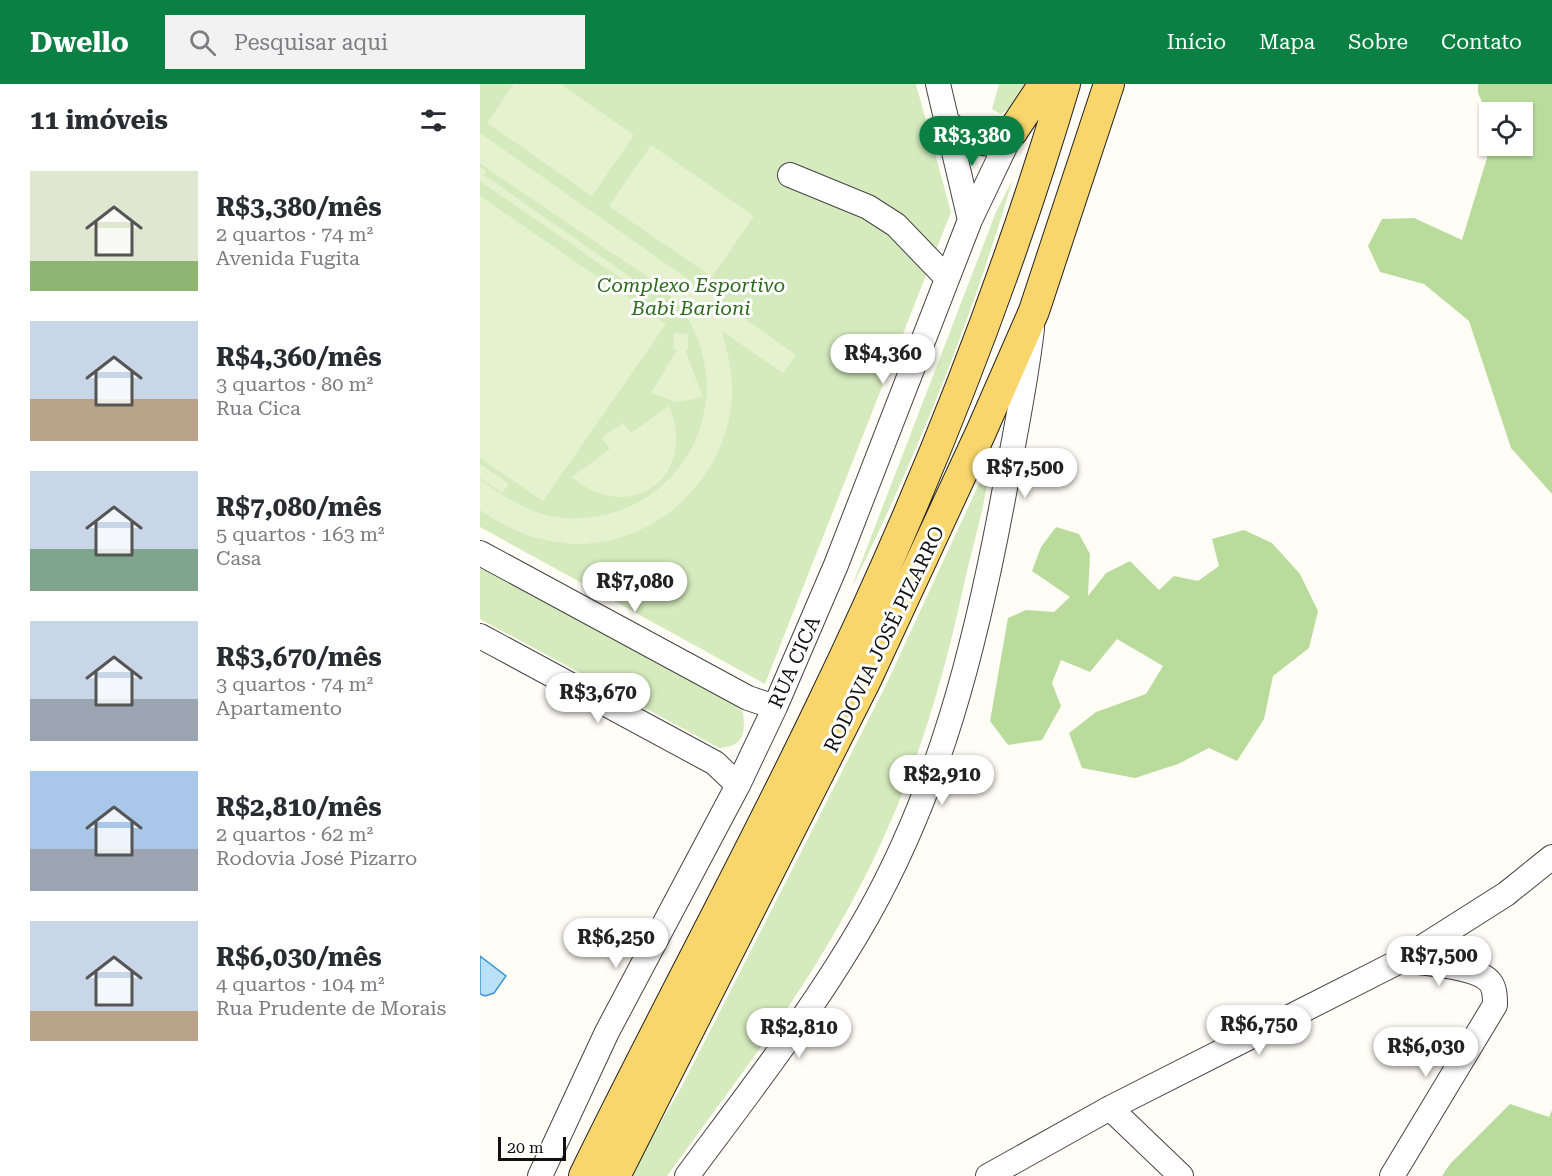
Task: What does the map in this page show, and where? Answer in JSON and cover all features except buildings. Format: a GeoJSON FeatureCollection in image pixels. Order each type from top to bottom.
{"type":"FeatureCollection","features":[{"type":"Feature","properties":{"kind":"main road"},"geometry":{"type":"LineString","coordinates":[[1012,132],[1044,84]]}},
{"type":"Feature","properties":{"kind":"main road","name":"RODOVIA JOSÉ PIZARRO"},"geometry":{"type":"LineString","coordinates":[[584,1176],[821,705],[928,468],[974,347],[1065,84]]}},
{"type":"Feature","properties":{"kind":"main road","name":"RODOVIA JOSÉ PIZARRO"},"geometry":{"type":"LineString","coordinates":[[615,1176],[866,680],[1034,312],[1109,84]]}},
{"type":"Feature","properties":{"kind":"street"},"geometry":{"type":"LineString","coordinates":[[938,84],[969,220]]}},
{"type":"Feature","properties":{"kind":"street"},"geometry":{"type":"LineString","coordinates":[[947,122],[969,138],[984,144],[1002,142],[1012,132]]}},
{"type":"Feature","properties":{"kind":"street","name":"RUA CICA"},"geometry":{"type":"LineString","coordinates":[[540,1176],[607,1032],[738,784],[775,707],[836,565],[969,220],[1012,132]]}},
{"type":"Feature","properties":{"kind":"street"},"geometry":{"type":"LineString","coordinates":[[790,175],[868,207],[896,225],[947,278]]}},
{"type":"Feature","properties":{"kind":"street"},"geometry":{"type":"LineString","coordinates":[[687,1176],[823,988],[868,914],[907,837],[936,768],[965,678],[983,604],[1027,374],[1034,312]]}},
{"type":"Feature","properties":{"kind":"street"},"geometry":{"type":"LineString","coordinates":[[480,553],[748,698],[775,707]]}},
{"type":"Feature","properties":{"kind":"street"},"geometry":{"type":"LineString","coordinates":[[480,636],[715,763],[738,784]]}},
{"type":"Feature","properties":{"kind":"street"},"geometry":{"type":"LineString","coordinates":[[988,1176],[1110,1108],[1402,960],[1506,894],[1552,857]]}},
{"type":"Feature","properties":{"kind":"street"},"geometry":{"type":"LineString","coordinates":[[1392,1176],[1495,1005],[1495,994],[1491,983],[1479,973],[1402,960]]}},
{"type":"Feature","properties":{"kind":"street"},"geometry":{"type":"LineString","coordinates":[[1110,1108],[1182,1176]]}},
{"type":"Feature","properties":{"kind":"green space","name":"Complexo Esportivo Babi Barioni"},"geometry":{"type":"Polygon","coordinates":[[[480,84],[916,84],[951,212],[765,684],[480,527],[480,84]]]}},
{"type":"Feature","properties":{"kind":"green space"},"geometry":{"type":"Polygon","coordinates":[[[514,84],[560,84],[634,135],[592,196],[487,123],[514,84]]]}},
{"type":"Feature","properties":{"kind":"green space"},"geometry":{"type":"Polygon","coordinates":[[[999,84],[1028,84],[1016,103],[1001,114],[992,109],[999,84]]]}},
{"type":"Feature","properties":{"kind":"green space"},"geometry":{"type":"Polygon","coordinates":[[[1478,84],[1552,84],[1552,494],[1511,448],[1469,321],[1424,284],[1380,272],[1368,246],[1382,219],[1414,218],[1462,240],[1487,156],[1533,156],[1533,102],[1482,102],[1478,93],[1478,84]]]}},
{"type":"Feature","properties":{"kind":"green space"},"geometry":{"type":"Polygon","coordinates":[[[480,133],[796,355],[783,373],[722,331],[730,368],[732,397],[724,436],[712,463],[695,488],[674,508],[650,525],[623,537],[594,543],[564,543],[520,532],[480,510],[480,480],[520,505],[554,517],[605,515],[639,502],[667,482],[688,455],[702,423],[707,388],[702,353],[687,317],[670,295],[636,269],[480,163],[480,133]]]}},
{"type":"Feature","properties":{"kind":"green space"},"geometry":{"type":"Polygon","coordinates":[[[651,145],[754,216],[712,277],[609,206],[651,145]]]}},
{"type":"Feature","properties":{"kind":"green space"},"geometry":{"type":"Polygon","coordinates":[[[480,167],[486,171],[484,175],[646,288],[642,293],[480,181],[480,167]]]}},
{"type":"Feature","properties":{"kind":"green space"},"geometry":{"type":"Polygon","coordinates":[[[1013,179],[980,284],[941,387],[898,489],[851,589],[996,212],[1013,179]]]}},
{"type":"Feature","properties":{"kind":"green space"},"geometry":{"type":"Polygon","coordinates":[[[480,196],[666,324],[543,501],[480,458],[480,196]]]}},
{"type":"Feature","properties":{"kind":"green space"},"geometry":{"type":"Polygon","coordinates":[[[674,333],[688,334],[688,349],[685,350],[703,397],[677,402],[651,393],[677,350],[673,349],[674,333]]]}},
{"type":"Feature","properties":{"kind":"green space"},"geometry":{"type":"Polygon","coordinates":[[[669,406],[676,431],[675,454],[667,472],[654,486],[636,495],[616,497],[594,491],[572,477],[610,449],[602,438],[623,423],[631,433],[669,406]]]}},
{"type":"Feature","properties":{"kind":"green space"},"geometry":{"type":"Polygon","coordinates":[[[990,460],[979,522],[932,710],[904,790],[869,869],[828,944],[785,1012],[667,1176],[629,1176],[681,1088],[885,687],[990,460]]]}},
{"type":"Feature","properties":{"kind":"green space"},"geometry":{"type":"Polygon","coordinates":[[[480,464],[509,484],[502,493],[480,478],[480,464]]]}},
{"type":"Feature","properties":{"kind":"green space"},"geometry":{"type":"Polygon","coordinates":[[[1056,527],[1079,534],[1090,554],[1088,596],[1106,573],[1130,561],[1159,590],[1174,576],[1198,581],[1219,566],[1212,539],[1244,530],[1272,543],[1300,574],[1318,611],[1309,648],[1273,676],[1264,719],[1237,761],[1209,748],[1178,764],[1135,778],[1082,768],[1069,733],[1096,712],[1146,694],[1163,666],[1117,639],[1090,672],[1061,660],[1052,683],[1061,706],[1042,740],[1008,745],[990,721],[1008,618],[1026,610],[1054,612],[1070,597],[1032,571],[1041,547],[1056,527]]]}},
{"type":"Feature","properties":{"kind":"green space"},"geometry":{"type":"Polygon","coordinates":[[[480,564],[726,698],[743,712],[744,727],[741,738],[733,745],[719,748],[480,619],[480,564]]]}},
{"type":"Feature","properties":{"kind":"green space"},"geometry":{"type":"Polygon","coordinates":[[[1510,1104],[1549,1117],[1552,1110],[1552,1176],[1442,1176],[1450,1164],[1510,1104]]]}},
{"type":"Feature","properties":{"kind":"water"},"geometry":{"type":"Polygon","coordinates":[[[480,956],[506,976],[494,993],[485,996],[480,994],[480,956]]]}}]}
